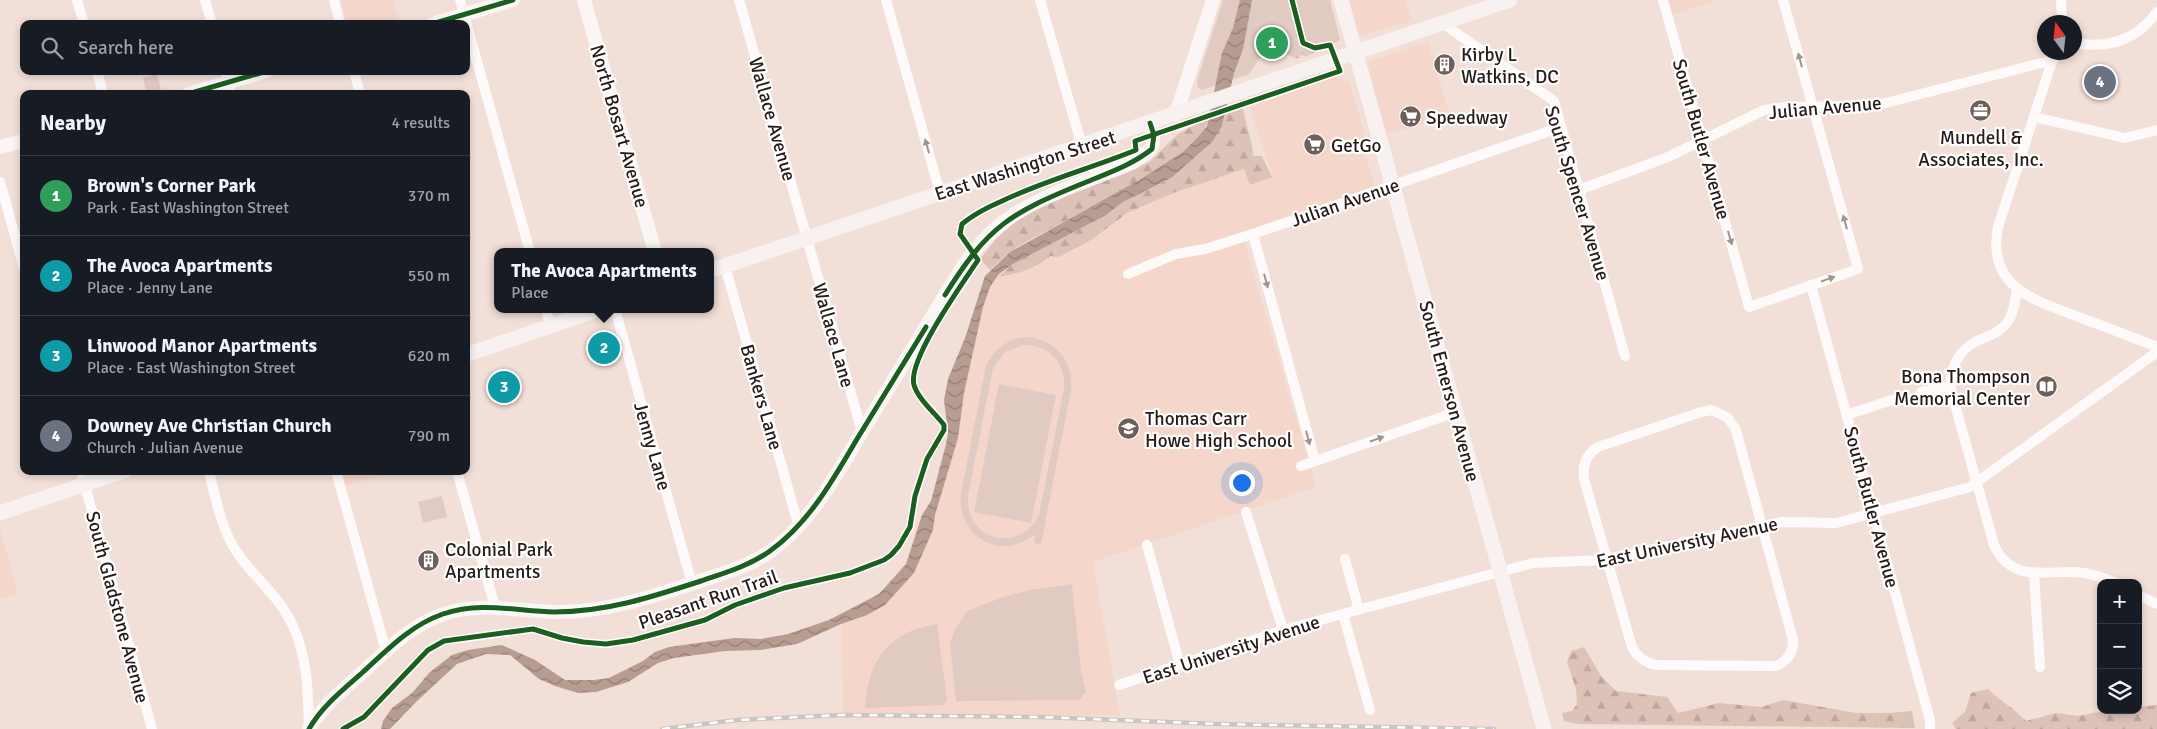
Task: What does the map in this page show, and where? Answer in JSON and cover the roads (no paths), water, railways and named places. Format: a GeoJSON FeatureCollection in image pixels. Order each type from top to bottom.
{"type":"FeatureCollection","features":[{"type":"Feature","properties":{"kind":"main road","name":"South Emerson Avenue"},"geometry":{"type":"LineString","coordinates":[[1341,0],[1544,729]]}},
{"type":"Feature","properties":{"kind":"main road","name":"East Washington Street"},"geometry":{"type":"LineString","coordinates":[[714,270],[1510,0]]}},
{"type":"Feature","properties":{"kind":"main road"},"geometry":{"type":"LineString","coordinates":[[470,354],[588,313]]}},
{"type":"Feature","properties":{"kind":"main road"},"geometry":{"type":"LineString","coordinates":[[0,513],[83,478],[101,475]]}},
{"type":"Feature","properties":{"kind":"street"},"geometry":{"type":"LineString","coordinates":[[77,0],[83,20]]}},
{"type":"Feature","properties":{"kind":"street"},"geometry":{"type":"LineString","coordinates":[[205,0],[211,20]]}},
{"type":"Feature","properties":{"kind":"street"},"geometry":{"type":"LineString","coordinates":[[334,0],[339,20]]}},
{"type":"Feature","properties":{"kind":"street"},"geometry":{"type":"LineString","coordinates":[[460,0],[466,20]]}},
{"type":"Feature","properties":{"kind":"street"},"geometry":{"type":"LineString","coordinates":[[445,20],[513,0]]}},
{"type":"Feature","properties":{"kind":"street","name":"North Bosart Avenue"},"geometry":{"type":"LineString","coordinates":[[584,0],[654,248]]}},
{"type":"Feature","properties":{"kind":"street","name":"Wallace Avenue"},"geometry":{"type":"LineString","coordinates":[[739,0],[807,238]]}},
{"type":"Feature","properties":{"kind":"street"},"geometry":{"type":"LineString","coordinates":[[886,0],[940,193]]}},
{"type":"Feature","properties":{"kind":"street"},"geometry":{"type":"LineString","coordinates":[[1040,0],[1082,146]]}},
{"type":"Feature","properties":{"kind":"street"},"geometry":{"type":"LineString","coordinates":[[1176,114],[1213,0]]}},
{"type":"Feature","properties":{"kind":"street","name":"South Butler Avenue"},"geometry":{"type":"LineString","coordinates":[[1663,0],[1749,307],[1811,285],[1930,720],[1930,729]]}},
{"type":"Feature","properties":{"kind":"street"},"geometry":{"type":"LineString","coordinates":[[1783,0],[1858,269],[1811,285]]}},
{"type":"Feature","properties":{"kind":"street"},"geometry":{"type":"LineString","coordinates":[[2061,0],[2062,15]]}},
{"type":"Feature","properties":{"kind":"street"},"geometry":{"type":"LineString","coordinates":[[2082,44],[2097,46],[2116,43],[2139,32],[2157,12]]}},
{"type":"Feature","properties":{"kind":"street","name":"South Spencer Avenue"},"geometry":{"type":"LineString","coordinates":[[1442,23],[1554,101],[1625,356]]}},
{"type":"Feature","properties":{"kind":"street"},"geometry":{"type":"LineString","coordinates":[[470,36],[529,248]]}},
{"type":"Feature","properties":{"kind":"street","name":"Julian Avenue"},"geometry":{"type":"LineString","coordinates":[[1578,190],[1655,162],[1764,110],[1775,108],[1874,106],[2040,60]]}},
{"type":"Feature","properties":{"kind":"street"},"geometry":{"type":"LineString","coordinates":[[2053,60],[1996,234],[1999,261],[2005,275],[2017,289],[2032,299],[2157,347]]}},
{"type":"Feature","properties":{"kind":"street"},"geometry":{"type":"LineString","coordinates":[[98,75],[102,90]]}},
{"type":"Feature","properties":{"kind":"street"},"geometry":{"type":"LineString","coordinates":[[201,90],[253,75]]}},
{"type":"Feature","properties":{"kind":"street"},"geometry":{"type":"LineString","coordinates":[[355,75],[359,90]]}},
{"type":"Feature","properties":{"kind":"street"},"geometry":{"type":"LineString","coordinates":[[2034,117],[2125,138],[2157,130]]}},
{"type":"Feature","properties":{"kind":"street"},"geometry":{"type":"LineString","coordinates":[[309,729],[326,706],[386,651],[414,627],[443,614],[468,608],[495,607],[552,612],[596,610],[635,602],[692,584],[756,560],[780,544],[799,527],[833,478],[961,269],[984,239],[1007,219],[1033,204],[1134,162],[1146,154],[1152,149],[1154,144],[1150,123]]}},
{"type":"Feature","properties":{"kind":"street","name":"Julian Avenue"},"geometry":{"type":"LineString","coordinates":[[1128,274],[1176,254],[1205,249],[1253,234],[1561,127]]}},
{"type":"Feature","properties":{"kind":"street"},"geometry":{"type":"LineString","coordinates":[[0,147],[20,141]]}},
{"type":"Feature","properties":{"kind":"street"},"geometry":{"type":"LineString","coordinates":[[0,182],[20,254]]}},
{"type":"Feature","properties":{"kind":"street"},"geometry":{"type":"LineString","coordinates":[[1253,234],[1315,461]]}},
{"type":"Feature","properties":{"kind":"street","name":"Wallace Lane"},"geometry":{"type":"LineString","coordinates":[[807,238],[862,432]]}},
{"type":"Feature","properties":{"kind":"street","name":"Bankers Lane"},"geometry":{"type":"LineString","coordinates":[[725,266],[799,527]]}},
{"type":"Feature","properties":{"kind":"street"},"geometry":{"type":"LineString","coordinates":[[2017,289],[2008,322],[1996,333],[1975,342],[1963,351],[1953,368],[1951,386],[1976,482],[1997,552],[2010,566],[2023,572],[2034,574],[2083,573],[2103,579]]}},
{"type":"Feature","properties":{"kind":"street"},"geometry":{"type":"LineString","coordinates":[[547,313],[550,326]]}},
{"type":"Feature","properties":{"kind":"street","name":"Jenny Lane"},"geometry":{"type":"LineString","coordinates":[[616,313],[692,584]]}},
{"type":"Feature","properties":{"kind":"street","name":"East University Avenue"},"geometry":{"type":"LineString","coordinates":[[1119,685],[1282,630],[1538,562],[1589,562],[1788,521],[1817,524],[1836,523],[1970,487],[2157,352]]}},
{"type":"Feature","properties":{"kind":"street"},"geometry":{"type":"LineString","coordinates":[[1922,392],[1951,386]]}},
{"type":"Feature","properties":{"kind":"street"},"geometry":{"type":"LineString","coordinates":[[1846,414],[1895,399]]}},
{"type":"Feature","properties":{"kind":"street"},"geometry":{"type":"LineString","coordinates":[[1712,410],[1722,414],[1731,420],[1734,427],[1793,640],[1792,652],[1788,658],[1776,666],[1656,665],[1646,662],[1637,656],[1632,647],[1607,559],[1584,478],[1586,460],[1592,451],[1605,444],[1705,411],[1712,410]]}},
{"type":"Feature","properties":{"kind":"street"},"geometry":{"type":"LineString","coordinates":[[1301,466],[1456,412]]}},
{"type":"Feature","properties":{"kind":"street"},"geometry":{"type":"LineString","coordinates":[[210,475],[224,526],[233,547],[280,603],[297,636],[306,683],[309,729]]}},
{"type":"Feature","properties":{"kind":"street"},"geometry":{"type":"LineString","coordinates":[[337,475],[386,651]]}},
{"type":"Feature","properties":{"kind":"street"},"geometry":{"type":"LineString","coordinates":[[458,475],[495,607]]}},
{"type":"Feature","properties":{"kind":"street","name":"South Gladstone Avenue"},"geometry":{"type":"LineString","coordinates":[[83,478],[152,729]]}},
{"type":"Feature","properties":{"kind":"street"},"geometry":{"type":"LineString","coordinates":[[1246,512],[1282,630]]}},
{"type":"Feature","properties":{"kind":"street"},"geometry":{"type":"LineString","coordinates":[[1147,545],[1180,665]]}},
{"type":"Feature","properties":{"kind":"street"},"geometry":{"type":"LineString","coordinates":[[1345,559],[1359,610]]}},
{"type":"Feature","properties":{"kind":"street"},"geometry":{"type":"LineString","coordinates":[[2034,574],[2040,667]]}},
{"type":"Feature","properties":{"kind":"street"},"geometry":{"type":"LineString","coordinates":[[2142,598],[2157,604]]}},
{"type":"Feature","properties":{"kind":"street"},"geometry":{"type":"LineString","coordinates":[[1343,614],[1370,710]]}},
{"type":"Feature","properties":{"kind":"water"},"geometry":{"type":"Polygon","coordinates":[[[1240,0],[1252,0],[1243,49],[1234,73],[1222,126],[1212,142],[1171,178],[1123,202],[1106,215],[1013,264],[999,274],[990,287],[983,307],[964,393],[958,438],[935,515],[933,530],[914,573],[885,605],[867,615],[841,624],[797,644],[761,650],[725,651],[674,658],[658,663],[628,682],[596,692],[578,693],[555,686],[539,679],[510,655],[486,654],[457,664],[390,729],[381,729],[383,721],[392,708],[412,693],[430,672],[452,655],[468,650],[502,645],[535,660],[565,680],[609,678],[643,661],[655,652],[669,647],[734,638],[761,639],[788,634],[829,620],[879,594],[906,564],[922,515],[931,501],[948,433],[944,400],[948,379],[965,338],[985,276],[1010,252],[1141,179],[1183,152],[1198,137],[1207,126],[1222,53],[1233,28],[1240,0]]]}},
{"type":"Feature","properties":{"kind":"railway"},"geometry":{"type":"LineString","coordinates":[[662,729],[737,720],[841,715],[1041,717],[1217,724],[1494,729]]}},
{"type":"Feature","properties":{"kind":"place","name":"Brown's Corner Park"},"geometry":{"type":"Point","coordinates":[1272,43]}},
{"type":"Feature","properties":{"kind":"place","name":"Kirby L Watkins, DC"},"geometry":{"type":"Point","coordinates":[1445,65]}},
{"type":"Feature","properties":{"kind":"place","name":"Downey Ave Christian Church"},"geometry":{"type":"Point","coordinates":[2100,82]}},
{"type":"Feature","properties":{"kind":"place","name":"Mundell & Associates, Inc."},"geometry":{"type":"Point","coordinates":[1981,111]}},
{"type":"Feature","properties":{"kind":"place","name":"Speedway"},"geometry":{"type":"Point","coordinates":[1410,117]}},
{"type":"Feature","properties":{"kind":"place","name":"GetGo"},"geometry":{"type":"Point","coordinates":[1315,145]}},
{"type":"Feature","properties":{"kind":"place","name":"The Avoca Apartments"},"geometry":{"type":"Point","coordinates":[604,348]}},
{"type":"Feature","properties":{"kind":"place","name":"Linwood Manor Apartments"},"geometry":{"type":"Point","coordinates":[504,387]}},
{"type":"Feature","properties":{"kind":"place","name":"Bona Thompson Memorial Center"},"geometry":{"type":"Point","coordinates":[2046,387]}},
{"type":"Feature","properties":{"kind":"place","name":"Thomas Carr Howe High School"},"geometry":{"type":"Point","coordinates":[1129,429]}},
{"type":"Feature","properties":{"kind":"place","name":"Colonial Park Apartments"},"geometry":{"type":"Point","coordinates":[429,560]}}]}
